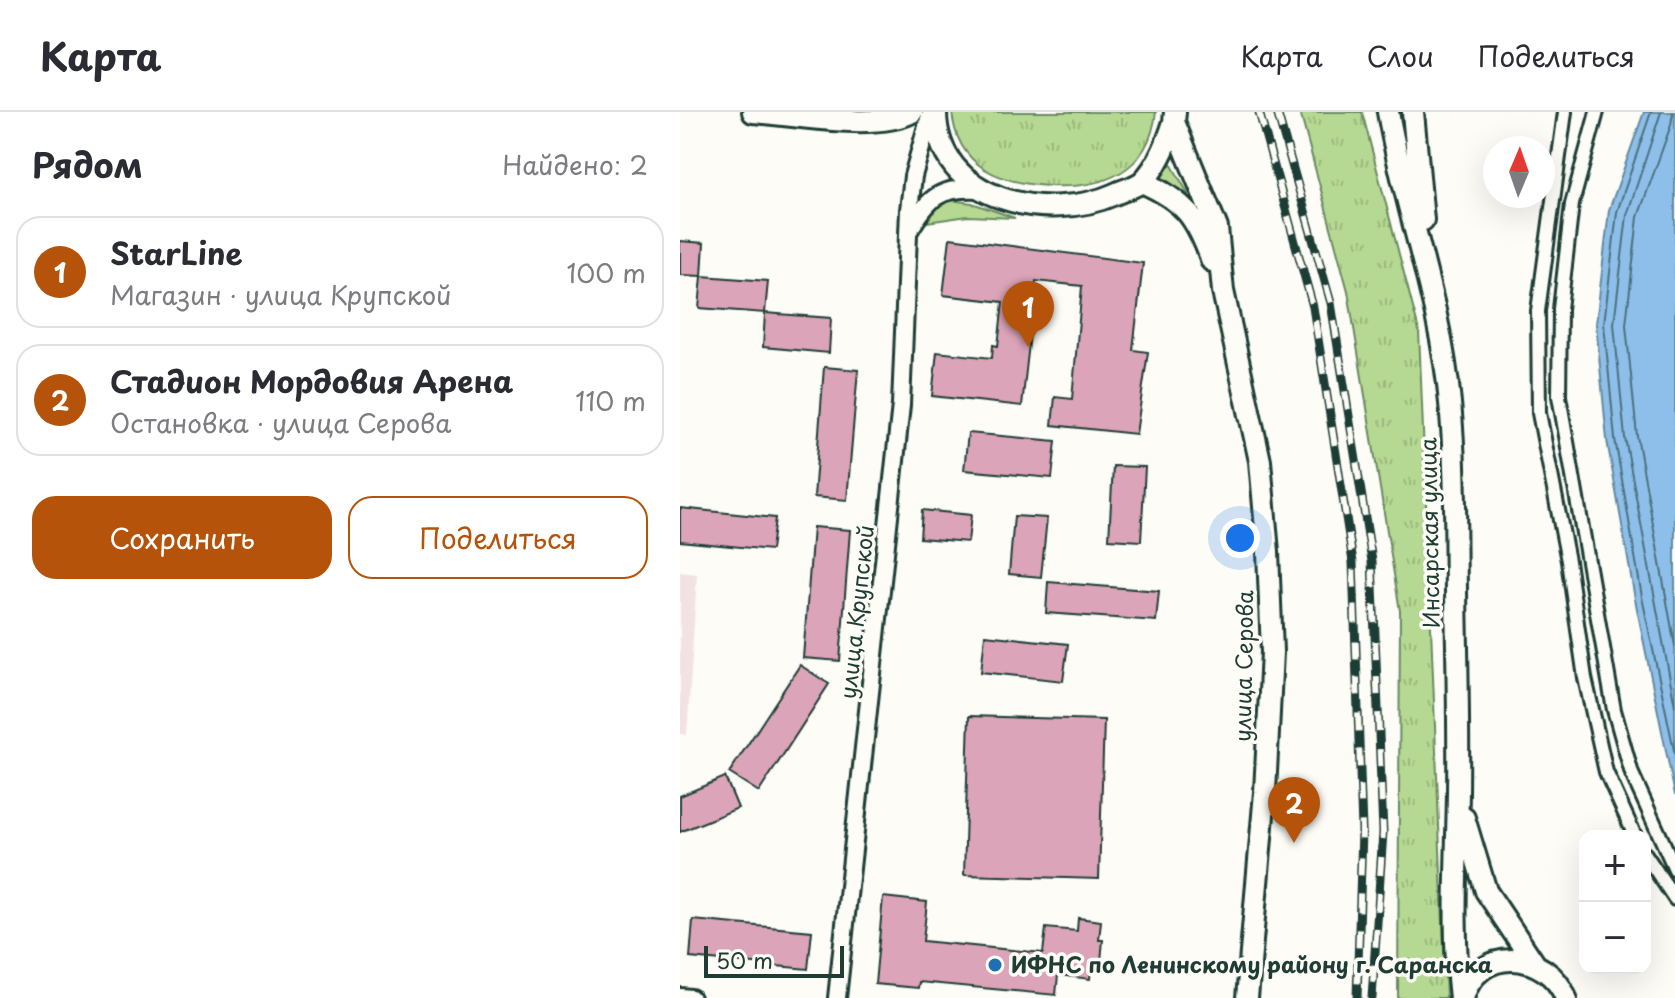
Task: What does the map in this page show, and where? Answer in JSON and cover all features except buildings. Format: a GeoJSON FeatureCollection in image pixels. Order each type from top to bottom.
{"type":"FeatureCollection","features":[{"type":"Feature","properties":{"kind":"street"},"geometry":{"type":"LineString","coordinates":[[753,112],[876,122],[903,117],[912,112]]}},
{"type":"Feature","properties":{"kind":"street"},"geometry":{"type":"LineString","coordinates":[[934,112],[946,155],[961,176],[980,189],[1024,204],[1072,206],[1099,201],[1142,182],[1168,142],[1174,117]]}},
{"type":"Feature","properties":{"kind":"street","name":"улица Крупской"},"geometry":{"type":"LineString","coordinates":[[837,998],[901,405],[913,176],[921,140],[934,112]]}},
{"type":"Feature","properties":{"kind":"street","name":"Инсарская улица"},"geometry":{"type":"LineString","coordinates":[[1388,112],[1396,159],[1427,268]]}},
{"type":"Feature","properties":{"kind":"street","name":"Инсарская улица"},"geometry":{"type":"LineString","coordinates":[[1413,112],[1427,268],[1448,386],[1455,470],[1458,799],[1455,883],[1456,967],[1461,998]]}},
{"type":"Feature","properties":{"kind":"street"},"geometry":{"type":"LineString","coordinates":[[1565,112],[1538,311],[1539,413],[1568,561],[1585,678],[1606,772],[1632,830]]}},
{"type":"Feature","properties":{"kind":"street"},"geometry":{"type":"LineString","coordinates":[[1597,112],[1572,204],[1560,309],[1559,396],[1614,710],[1632,774],[1675,869]]}},
{"type":"Feature","properties":{"kind":"street","name":"улица Серова"},"geometry":{"type":"LineString","coordinates":[[1174,117],[1217,228],[1223,291],[1260,461],[1268,552],[1272,652],[1265,792],[1247,998]]}},
{"type":"Feature","properties":{"kind":"street","name":"улица Серова"},"geometry":{"type":"LineString","coordinates":[[1142,182],[1172,197],[1192,215],[1200,227],[1223,291]]}},
{"type":"Feature","properties":{"kind":"street"},"geometry":{"type":"LineString","coordinates":[[910,229],[924,206],[935,196],[962,188],[980,189]]}},
{"type":"Feature","properties":{"kind":"street","name":"Инсарская улица"},"geometry":{"type":"LineString","coordinates":[[1458,799],[1486,891],[1534,963],[1562,986],[1566,998]]}},
{"type":"Feature","properties":{"kind":"street"},"geometry":{"type":"LineString","coordinates":[[1651,863],[1675,899]]}},
{"type":"Feature","properties":{"kind":"street"},"geometry":{"type":"LineString","coordinates":[[1461,998],[1474,978],[1486,967],[1501,961],[1534,963]]}},
{"type":"Feature","properties":{"kind":"street"},"geometry":{"type":"LineString","coordinates":[[680,997],[691,998]]}},
{"type":"Feature","properties":{"kind":"shaded area"},"geometry":{"type":"Polygon","coordinates":[[[680,572],[697,574],[687,735],[680,734],[680,572]]]}},
{"type":"Feature","properties":{"kind":"green space"},"geometry":{"type":"Polygon","coordinates":[[[952,112],[1156,112],[1152,133],[1144,150],[1120,173],[1087,184],[1048,186],[998,176],[972,159],[962,146],[952,112]]]}},
{"type":"Feature","properties":{"kind":"green space"},"geometry":{"type":"Polygon","coordinates":[[[1300,112],[1362,112],[1419,331],[1446,998],[1398,998],[1400,611],[1348,291],[1300,112]]]}},
{"type":"Feature","properties":{"kind":"green space"},"geometry":{"type":"Polygon","coordinates":[[[1170,162],[1189,195],[1160,176],[1170,162]]]}},
{"type":"Feature","properties":{"kind":"green space"},"geometry":{"type":"Polygon","coordinates":[[[950,200],[972,203],[1015,218],[968,216],[927,222],[936,205],[950,200]]]}},
{"type":"Feature","properties":{"kind":"water"},"geometry":{"type":"Polygon","coordinates":[[[1644,112],[1675,112],[1675,795],[1635,599],[1607,440],[1596,324],[1609,210],[1644,112]]]}},
{"type":"Feature","properties":{"kind":"railway"},"geometry":{"type":"LineString","coordinates":[[1259,112],[1313,307],[1353,562],[1362,830],[1357,998]]}},
{"type":"Feature","properties":{"kind":"railway"},"geometry":{"type":"LineString","coordinates":[[1277,112],[1331,303],[1372,561],[1383,832],[1372,998]]}},
{"type":"Feature","properties":{"kind":"place","name":"StarLine"},"geometry":{"type":"Point","coordinates":[1028,347]}},
{"type":"Feature","properties":{"kind":"place","name":"Стадион Мордовия Арена"},"geometry":{"type":"Point","coordinates":[1294,843]}},
{"type":"Feature","properties":{"kind":"place","name":"ИФНС по Ленинскому району г. Саранска"},"geometry":{"type":"Point","coordinates":[995,965]}}]}
